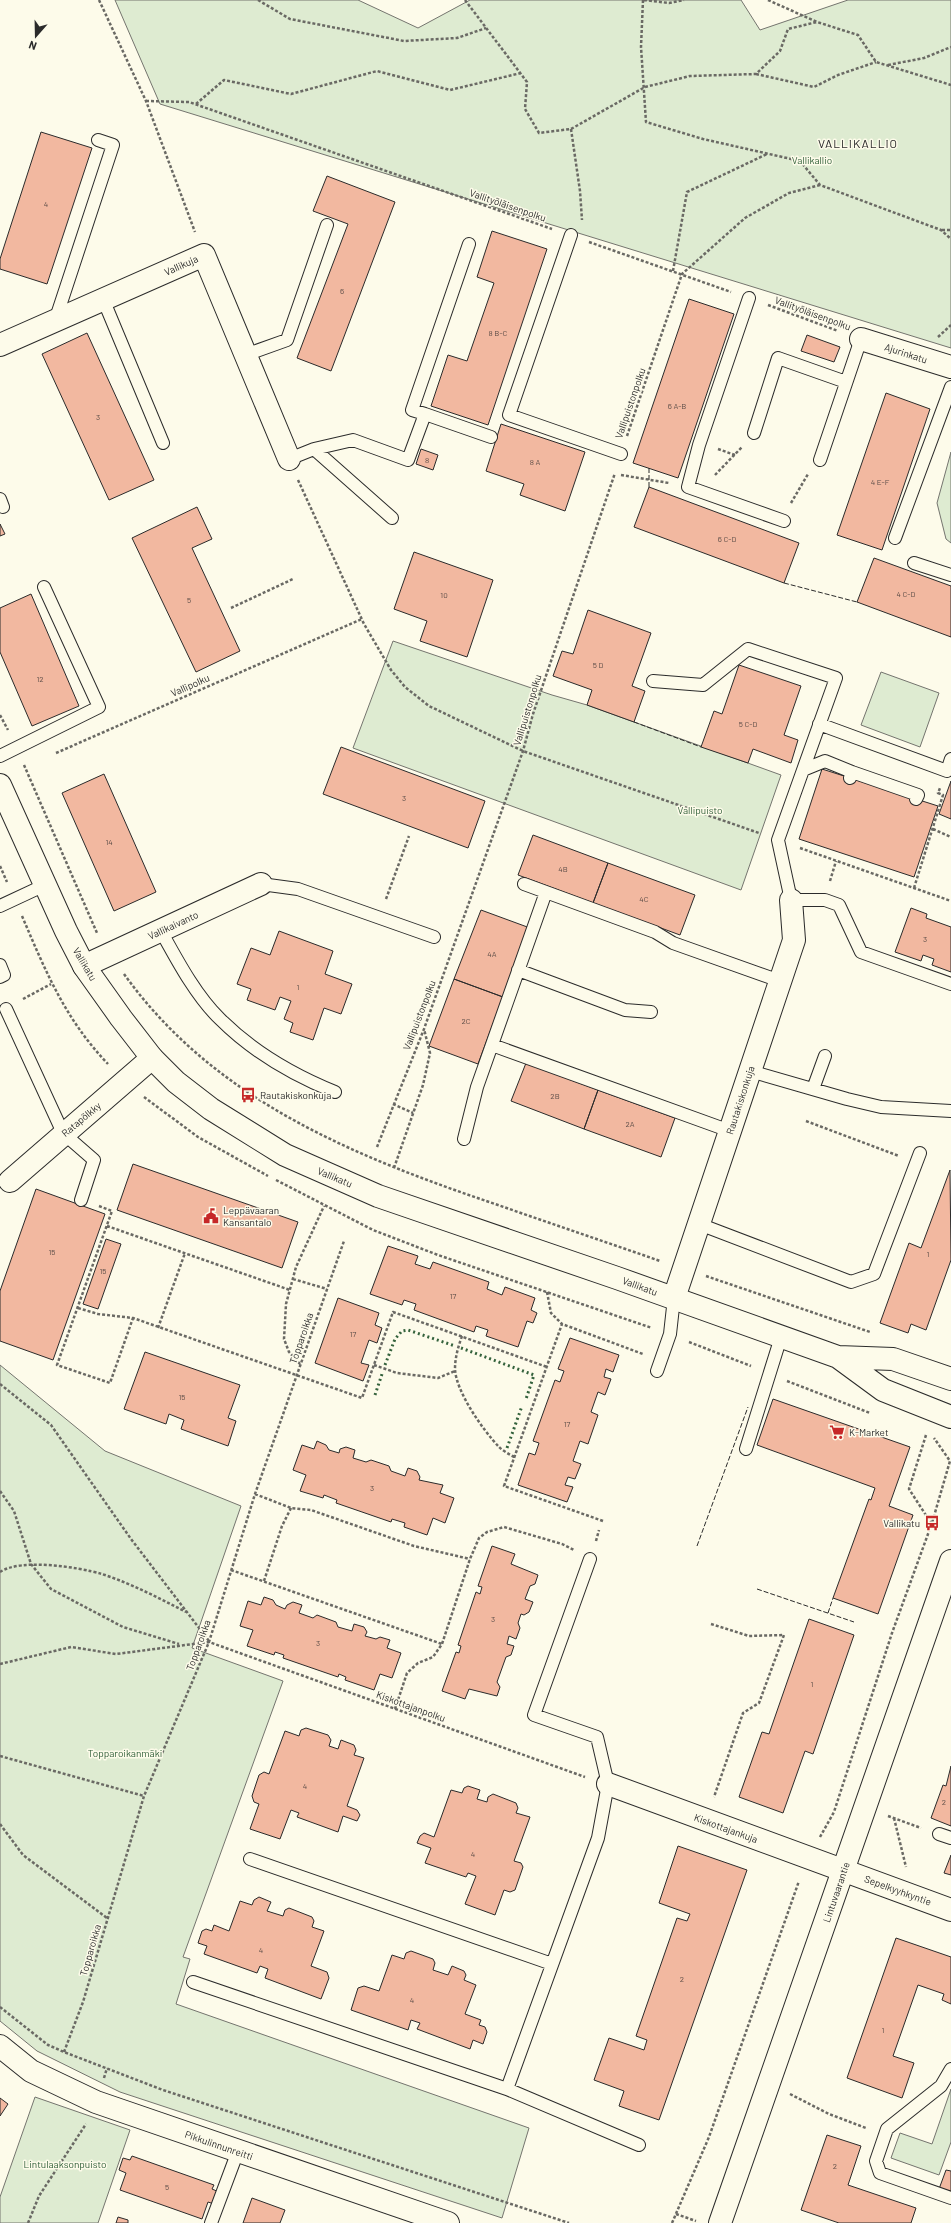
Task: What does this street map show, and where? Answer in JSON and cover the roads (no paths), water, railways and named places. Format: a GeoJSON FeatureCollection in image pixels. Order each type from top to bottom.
{"type":"FeatureCollection","features":[{"type":"Feature","properties":{"kind":"street","name":"Vallikuja"},"geometry":{"type":"LineString","coordinates":[[0,345],[204,255],[289,459]]}},
{"type":"Feature","properties":{"kind":"street","name":"Ajurinkatu"},"geometry":{"type":"LineString","coordinates":[[861,339],[951,367]]}},
{"type":"Feature","properties":{"kind":"street","name":"Vallikatu"},"geometry":{"type":"LineString","coordinates":[[0,785],[45,886],[84,966],[120,1018],[152,1058],[176,1082],[211,1109],[285,1155],[378,1196],[674,1298],[838,1357],[883,1390],[946,1415]]}},
{"type":"Feature","properties":{"kind":"street","name":"Vallikaivanto"},"geometry":{"type":"LineString","coordinates":[[84,966],[261,884]]}},
{"type":"Feature","properties":{"kind":"street","name":"Rautakiskonkuja"},"geometry":{"type":"LineString","coordinates":[[674,1298],[794,940],[791,900]]}},
{"type":"Feature","properties":{"kind":"street","name":"Ratapölkky"},"geometry":{"type":"LineString","coordinates":[[10,1181],[63,1133],[152,1058]]}},
{"type":"Feature","properties":{"kind":"street","name":"Vallikatu"},"geometry":{"type":"LineString","coordinates":[[838,1357],[893,1359],[951,1378]]}},
{"type":"Feature","properties":{"kind":"street","name":"Lintuvaarantie"},"geometry":{"type":"LineString","coordinates":[[720,2223],[950,1565]]}},
{"type":"Feature","properties":{"kind":"street","name":"Kiskottajankuja"},"geometry":{"type":"LineString","coordinates":[[608,1784],[844,1871]]}},
{"type":"Feature","properties":{"kind":"street","name":"Sepelkyyhkyntie"},"geometry":{"type":"LineString","coordinates":[[844,1871],[951,1910]]}},
{"type":"Feature","properties":{"kind":"street","name":"Pikkulinnunreitti"},"geometry":{"type":"LineString","coordinates":[[0,2046],[31,2071],[96,2102],[445,2222]]}},
{"type":"Feature","properties":{"kind":"lane"},"geometry":{"type":"LineString","coordinates":[[55,320],[113,145],[98,140]]}},
{"type":"Feature","properties":{"kind":"lane"},"geometry":{"type":"LineString","coordinates":[[245,355],[287,340],[327,225]]}},
{"type":"Feature","properties":{"kind":"lane"},"geometry":{"type":"LineString","coordinates":[[570,235],[509,415],[621,454]]}},
{"type":"Feature","properties":{"kind":"lane"},"geometry":{"type":"LineString","coordinates":[[469,244],[412,410],[491,437]]}},
{"type":"Feature","properties":{"kind":"lane"},"geometry":{"type":"LineString","coordinates":[[749,298],[699,445],[693,488],[782,520]]}},
{"type":"Feature","properties":{"kind":"lane"},"geometry":{"type":"LineString","coordinates":[[103,299],[163,442]]}},
{"type":"Feature","properties":{"kind":"lane"},"geometry":{"type":"LineString","coordinates":[[820,460],[861,339]]}},
{"type":"Feature","properties":{"kind":"lane"},"geometry":{"type":"LineString","coordinates":[[754,433],[778,358],[846,382]]}},
{"type":"Feature","properties":{"kind":"lane"},"geometry":{"type":"LineString","coordinates":[[895,538],[951,387]]}},
{"type":"Feature","properties":{"kind":"lane"},"geometry":{"type":"LineString","coordinates":[[289,459],[314,449],[353,440],[408,460],[425,414]]}},
{"type":"Feature","properties":{"kind":"lane"},"geometry":{"type":"LineString","coordinates":[[314,449],[392,518]]}},
{"type":"Feature","properties":{"kind":"lane"},"geometry":{"type":"LineString","coordinates":[[914,562],[951,575]]}},
{"type":"Feature","properties":{"kind":"lane"},"geometry":{"type":"LineString","coordinates":[[0,756],[99,707],[44,587]]}},
{"type":"Feature","properties":{"kind":"lane"},"geometry":{"type":"LineString","coordinates":[[653,681],[702,685],[748,649],[836,678],[778,840],[791,900],[825,900],[839,905],[861,952],[951,984]]}},
{"type":"Feature","properties":{"kind":"lane"},"geometry":{"type":"LineString","coordinates":[[819,724],[946,771],[951,759]]}},
{"type":"Feature","properties":{"kind":"lane"},"geometry":{"type":"LineString","coordinates":[[803,770],[825,761],[851,775],[918,795],[916,799]]}},
{"type":"Feature","properties":{"kind":"lane"},"geometry":{"type":"LineString","coordinates":[[261,884],[298,889],[434,937]]}},
{"type":"Feature","properties":{"kind":"lane"},"geometry":{"type":"LineString","coordinates":[[524,884],[655,932],[673,944],[780,981]]}},
{"type":"Feature","properties":{"kind":"lane"},"geometry":{"type":"LineString","coordinates":[[0,906],[45,886]]}},
{"type":"Feature","properties":{"kind":"lane"},"geometry":{"type":"LineString","coordinates":[[464,1139],[477,1087],[546,892]]}},
{"type":"Feature","properties":{"kind":"lane"},"geometry":{"type":"LineString","coordinates":[[161,930],[181,969],[219,1019],[264,1054],[303,1079],[335,1092]]}},
{"type":"Feature","properties":{"kind":"lane"},"geometry":{"type":"LineString","coordinates":[[0,965],[4,975],[0,977]]}},
{"type":"Feature","properties":{"kind":"lane"},"geometry":{"type":"LineString","coordinates":[[518,970],[625,1010],[651,1012]]}},
{"type":"Feature","properties":{"kind":"lane"},"geometry":{"type":"LineString","coordinates":[[6,1009],[63,1133],[94,1160],[81,1200]]}},
{"type":"Feature","properties":{"kind":"lane"},"geometry":{"type":"LineString","coordinates":[[492,1045],[730,1130]]}},
{"type":"Feature","properties":{"kind":"lane"},"geometry":{"type":"LineString","coordinates":[[813,1089],[825,1056]]}},
{"type":"Feature","properties":{"kind":"lane"},"geometry":{"type":"LineString","coordinates":[[750,1071],[881,1107],[951,1111]]}},
{"type":"Feature","properties":{"kind":"lane"},"geometry":{"type":"LineString","coordinates":[[699,1224],[851,1282],[874,1274],[918,1158]]}},
{"type":"Feature","properties":{"kind":"lane"},"geometry":{"type":"LineString","coordinates":[[659,1365],[670,1334],[674,1298]]}},
{"type":"Feature","properties":{"kind":"lane"},"geometry":{"type":"LineString","coordinates":[[746,1449],[781,1337]]}},
{"type":"Feature","properties":{"kind":"lane"},"geometry":{"type":"LineString","coordinates":[[507,2089],[598,1838],[608,1784],[597,1737],[534,1715],[590,1559]]}},
{"type":"Feature","properties":{"kind":"lane"},"geometry":{"type":"LineString","coordinates":[[939,1834],[951,1838]]}},
{"type":"Feature","properties":{"kind":"lane"},"geometry":{"type":"LineString","coordinates":[[250,1859],[552,1964]]}},
{"type":"Feature","properties":{"kind":"lane"},"geometry":{"type":"LineString","coordinates":[[193,1982],[507,2089],[639,2145]]}},
{"type":"Feature","properties":{"kind":"lane"},"geometry":{"type":"LineString","coordinates":[[951,2069],[941,2086],[887,2129],[876,2161],[880,2173],[951,2198]]}},
{"type":"Feature","properties":{"kind":"lane"},"geometry":{"type":"LineString","coordinates":[[211,2223],[238,2152]]}},
{"type":"Feature","properties":{"kind":"place","name":"Rautakiskonkuja"},"geometry":{"type":"Point","coordinates":[248,1095]}},
{"type":"Feature","properties":{"kind":"place","name":"Leppävaaran Kansantalo"},"geometry":{"type":"Point","coordinates":[211,1216]}},
{"type":"Feature","properties":{"kind":"place","name":"K-Market"},"geometry":{"type":"Point","coordinates":[837,1432]}},
{"type":"Feature","properties":{"kind":"place","name":"Vallikatu"},"geometry":{"type":"Point","coordinates":[932,1523]}},
{"type":"Feature","properties":{"kind":"district","name":"VALLIKALLIO"},"geometry":{"type":"Point","coordinates":[858,143]}},
{"type":"Feature","properties":{"kind":"park label","name":"Vallikallio"},"geometry":{"type":"Point","coordinates":[812,160]}},
{"type":"Feature","properties":{"kind":"park label","name":"Vallipuisto"},"geometry":{"type":"Point","coordinates":[700,810]}},
{"type":"Feature","properties":{"kind":"park label","name":"Topparoikanmäki"},"geometry":{"type":"Point","coordinates":[125,1753]}},
{"type":"Feature","properties":{"kind":"park label","name":"Lintulaaksonpuisto"},"geometry":{"type":"Point","coordinates":[65,2164]}}]}
